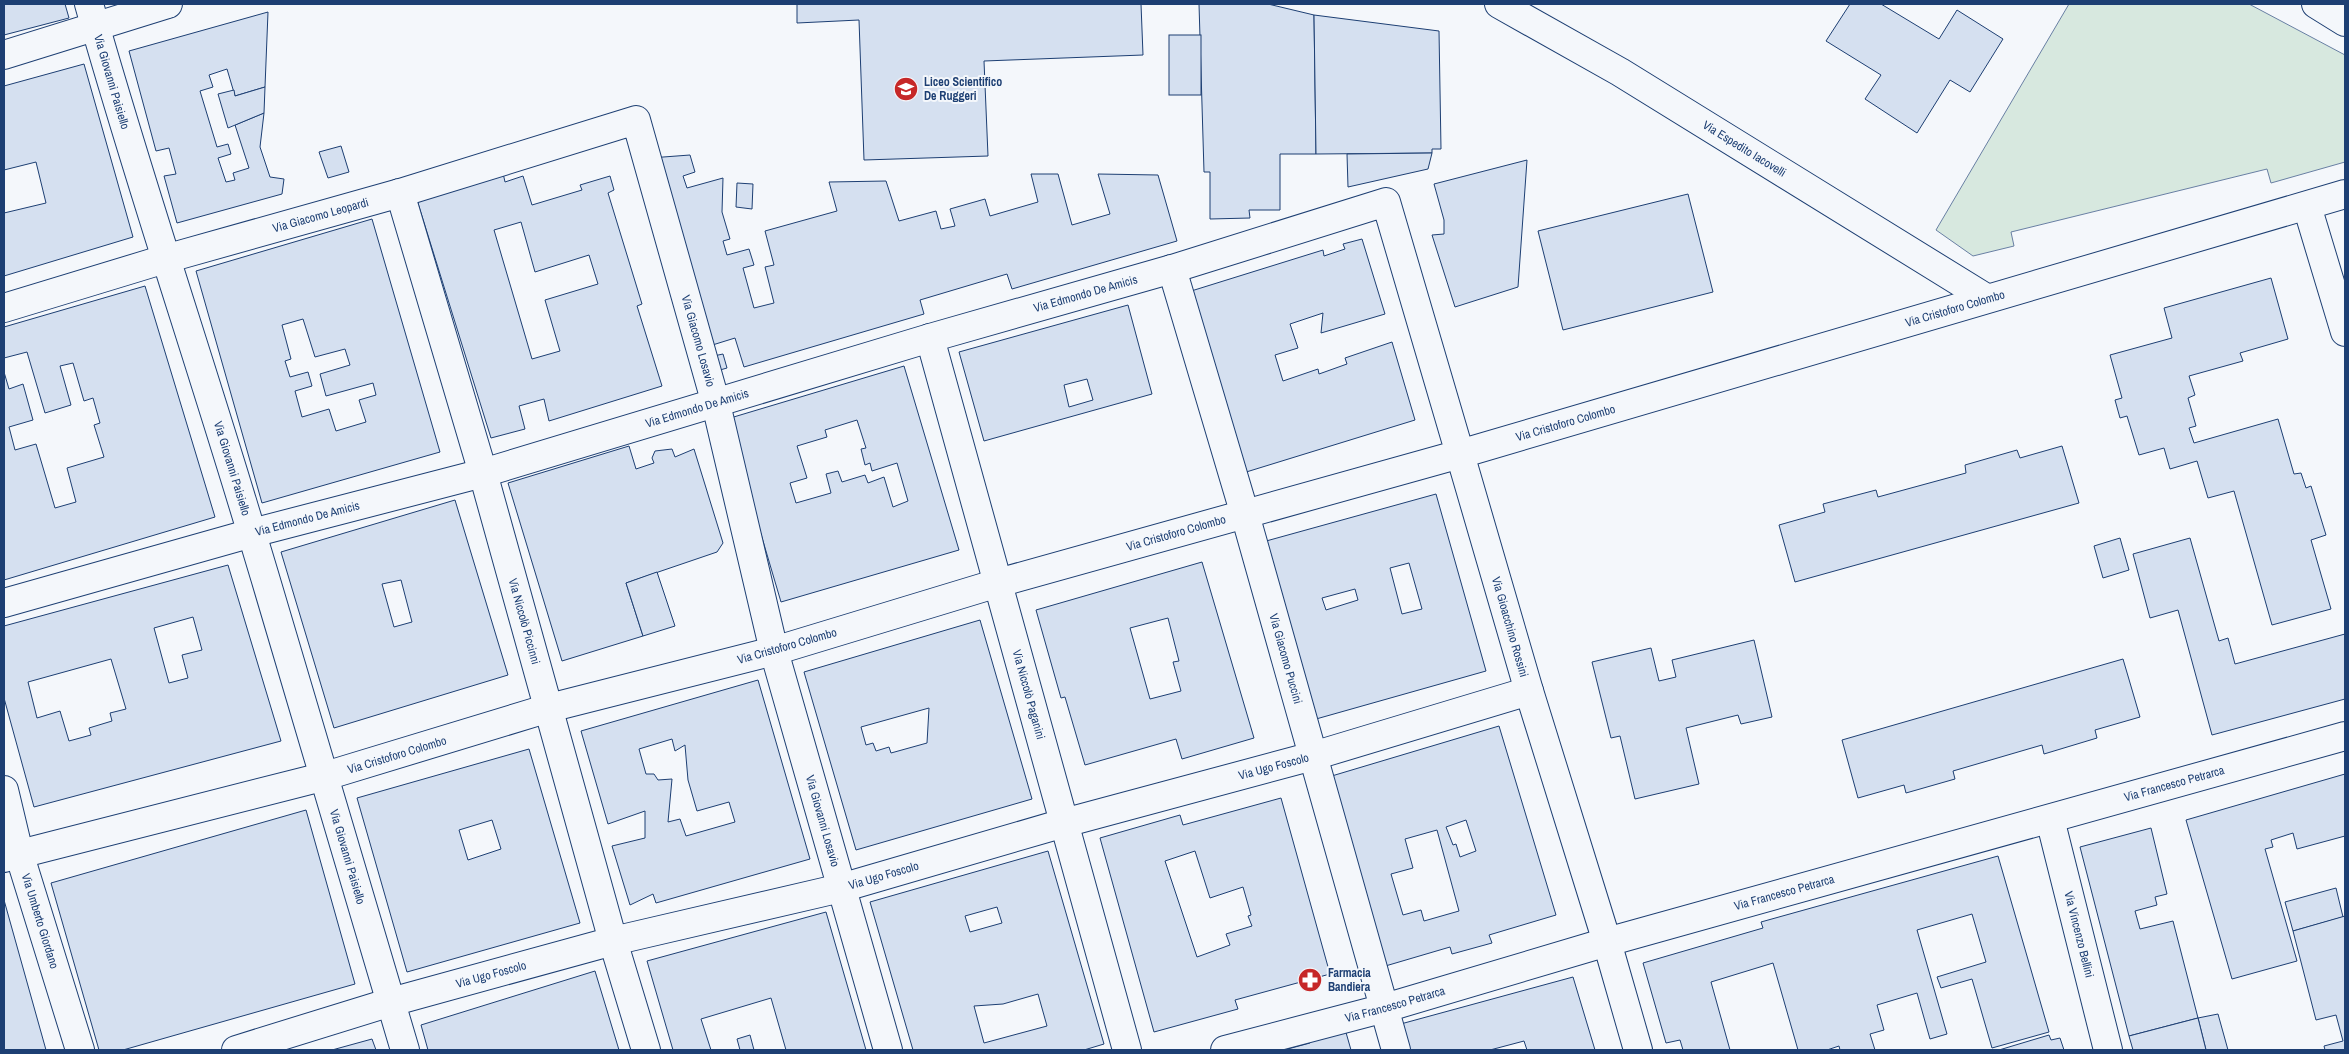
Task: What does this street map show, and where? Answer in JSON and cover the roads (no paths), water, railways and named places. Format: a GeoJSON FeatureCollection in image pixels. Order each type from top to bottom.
{"type":"FeatureCollection","features":[{"type":"Feature","properties":{"kind":"street"},"geometry":{"type":"LineString","coordinates":[[4,55],[92,15],[168,4]]}},
{"type":"Feature","properties":{"kind":"street","name":"Via Espedito Iacovelli"},"geometry":{"type":"LineString","coordinates":[[1499,4],[1620,72],[1986,298]]}},
{"type":"Feature","properties":{"kind":"street"},"geometry":{"type":"LineString","coordinates":[[2316,4],[2345,22]]}},
{"type":"Feature","properties":{"kind":"street","name":"Via Giovanni Paisiello"},"geometry":{"type":"LineString","coordinates":[[92,15],[165,259],[252,533],[322,777],[405,1050]]}},
{"type":"Feature","properties":{"kind":"street","name":"Via Giacomo Leopardi"},"geometry":{"type":"LineString","coordinates":[[4,308],[165,259],[400,193],[636,120]]}},
{"type":"Feature","properties":{"kind":"street","name":"Via Giacomo Losavio"},"geometry":{"type":"LineString","coordinates":[[636,120],[716,404],[774,651]]}},
{"type":"Feature","properties":{"kind":"street","name":"Via Niccolò Piccinni"},"geometry":{"type":"LineString","coordinates":[[400,193],[483,474],[613,941],[646,1050]]}},
{"type":"Feature","properties":{"kind":"street","name":"Via Cristoforo Colombo"},"geometry":{"type":"LineString","coordinates":[[11,856],[322,777],[549,708],[774,651],[998,583],[1460,454],[2345,194]]}},
{"type":"Feature","properties":{"kind":"street","name":"Via Edmondo De Amicis"},"geometry":{"type":"LineString","coordinates":[[4,603],[252,533],[483,474],[930,338],[1172,269],[1386,202]]}},
{"type":"Feature","properties":{"kind":"street","name":"Via Gioacchino Rossini"},"geometry":{"type":"LineString","coordinates":[[1386,202],[1529,691],[1607,942],[1638,1050]]}},
{"type":"Feature","properties":{"kind":"street"},"geometry":{"type":"LineString","coordinates":[[2307,206],[2345,332]]}},
{"type":"Feature","properties":{"kind":"street","name":"Via Giacomo Puccini"},"geometry":{"type":"LineString","coordinates":[[1172,269],[1244,514],[1396,1050]]}},
{"type":"Feature","properties":{"kind":"street","name":"Via Niccolò Paganini"},"geometry":{"type":"LineString","coordinates":[[930,338],[1127,1050]]}},
{"type":"Feature","properties":{"kind":"street","name":"Via Giovanni Losavio"},"geometry":{"type":"LineString","coordinates":[[774,651],[888,1050]]}},
{"type":"Feature","properties":{"kind":"street","name":"Via Ugo Foscolo"},"geometry":{"type":"LineString","coordinates":[[236,1050],[391,1002],[613,941],[841,888],[1064,823],[1313,756],[1529,691]]}},
{"type":"Feature","properties":{"kind":"street","name":"Via Francesco Petrarca"},"geometry":{"type":"LineString","coordinates":[[1225,1050],[1385,1008],[1607,942],[2345,736]]}},
{"type":"Feature","properties":{"kind":"street","name":"Via Umberto Giordano"},"geometry":{"type":"LineString","coordinates":[[4,790],[11,856],[80,1050]]}},
{"type":"Feature","properties":{"kind":"street","name":"Via Vincenzo Bellini"},"geometry":{"type":"LineString","coordinates":[[2050,819],[2108,1050]]}},
{"type":"Feature","properties":{"kind":"place","name":"Liceo Scientifico De Ruggeri"},"geometry":{"type":"Point","coordinates":[906,89]}},
{"type":"Feature","properties":{"kind":"place","name":"Farmacia Bandiera"},"geometry":{"type":"Point","coordinates":[1310,980]}}]}
